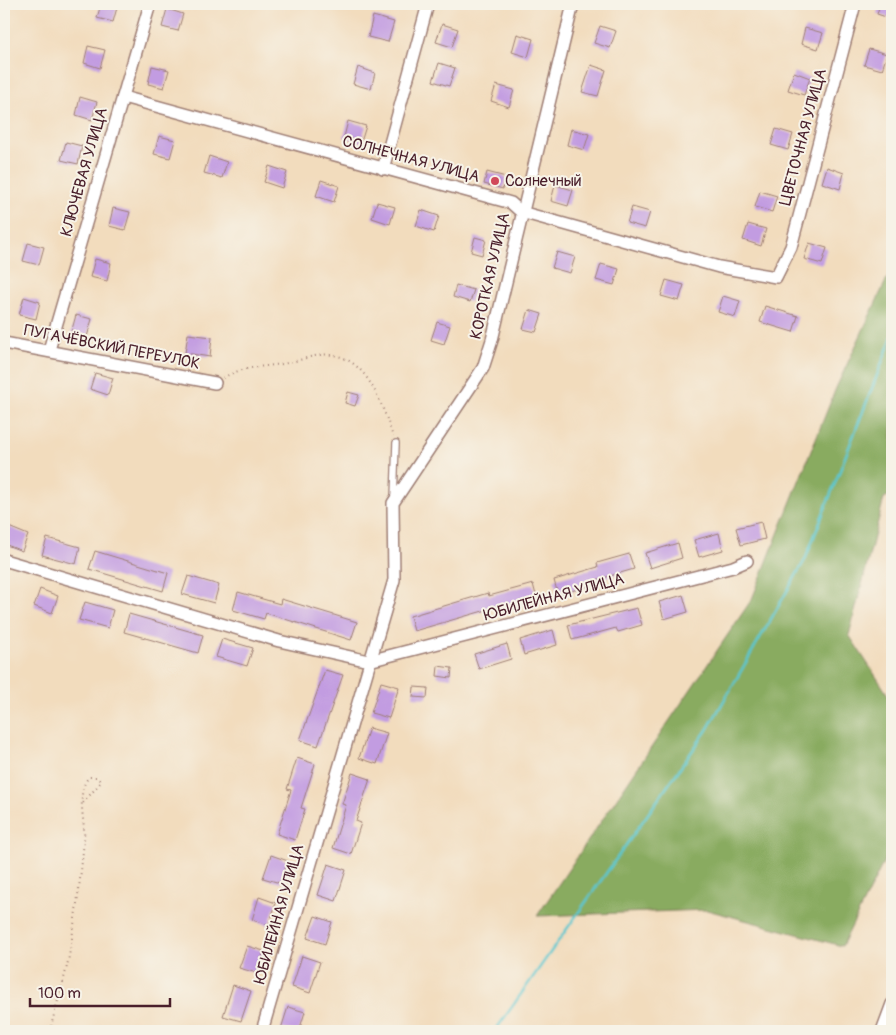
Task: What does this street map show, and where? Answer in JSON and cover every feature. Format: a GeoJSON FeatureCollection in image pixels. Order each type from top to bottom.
{"type":"FeatureCollection","features":[{"type":"Feature","properties":{"kind":"street","name":"КЛЮЧЕВАЯ УЛИЦА"},"geometry":{"type":"LineString","coordinates":[[49,350],[150,4]]}},
{"type":"Feature","properties":{"kind":"street"},"geometry":{"type":"LineString","coordinates":[[383,169],[428,4]]}},
{"type":"Feature","properties":{"kind":"street","name":"КОРОТКАЯ УЛИЦА"},"geometry":{"type":"LineString","coordinates":[[393,504],[483,368],[492,340],[521,212],[573,4]]}},
{"type":"Feature","properties":{"kind":"street","name":"ЦВЕТОЧНАЯ УЛИЦА"},"geometry":{"type":"LineString","coordinates":[[776,277],[791,247],[855,4]]}},
{"type":"Feature","properties":{"kind":"street","name":"СОЛНЕЧНАЯ УЛИЦА"},"geometry":{"type":"LineString","coordinates":[[123,96],[511,203],[521,212],[719,267],[776,277]]}},
{"type":"Feature","properties":{"kind":"street","name":"ПУГАЧЁВСКИЙ ПЕРЕУЛОК"},"geometry":{"type":"LineString","coordinates":[[4,343],[49,350],[215,383]]}},
{"type":"Feature","properties":{"kind":"street","name":"ЮБИЛЕЙНАЯ УЛИЦА"},"geometry":{"type":"LineString","coordinates":[[262,1031],[394,580],[393,504]]}},
{"type":"Feature","properties":{"kind":"street","name":"ЮБИЛЕЙНАЯ УЛИЦА"},"geometry":{"type":"LineString","coordinates":[[4,560],[279,642],[369,662],[733,567],[747,561]]}},
{"type":"Feature","properties":{"kind":"street"},"geometry":{"type":"LineString","coordinates":[[882,1031],[892,1004]]}},
{"type":"Feature","properties":{"kind":"lane"},"geometry":{"type":"LineString","coordinates":[[393,504],[396,443]]}},
{"type":"Feature","properties":{"kind":"path"},"geometry":{"type":"LineString","coordinates":[[215,383],[234,371],[288,363],[322,355],[347,359],[371,383],[396,443]]}},
{"type":"Feature","properties":{"kind":"path"},"geometry":{"type":"LineString","coordinates":[[50,1031],[70,951],[85,838],[83,803],[84,782],[89,777],[96,777],[102,782],[83,803]]}},
{"type":"Feature","properties":{"kind":"green space"},"geometry":{"type":"Polygon","coordinates":[[[892,268],[892,494],[884,498],[849,635],[892,701],[892,845],[842,946],[707,910],[537,916],[752,599],[836,388],[892,268]]]}},
{"type":"Feature","properties":{"kind":"building"},"geometry":{"type":"Polygon","coordinates":[[[101,4],[118,4],[113,22],[97,18],[101,4]]]}},
{"type":"Feature","properties":{"kind":"building"},"geometry":{"type":"Polygon","coordinates":[[[880,4],[892,4],[892,19],[877,14],[880,4]]]}},
{"type":"Feature","properties":{"kind":"building"},"geometry":{"type":"Polygon","coordinates":[[[167,9],[183,14],[178,31],[162,27],[167,9]]]}},
{"type":"Feature","properties":{"kind":"building"},"geometry":{"type":"Polygon","coordinates":[[[373,16],[394,22],[388,42],[368,37],[373,16]]]}},
{"type":"Feature","properties":{"kind":"building"},"geometry":{"type":"Polygon","coordinates":[[[442,24],[458,29],[452,47],[436,42],[442,24]]]}},
{"type":"Feature","properties":{"kind":"building"},"geometry":{"type":"Polygon","coordinates":[[[600,26],[616,31],[610,48],[594,43],[600,26]]]}},
{"type":"Feature","properties":{"kind":"building"},"geometry":{"type":"Polygon","coordinates":[[[805,28],[823,33],[818,49],[801,44],[805,28]]]}},
{"type":"Feature","properties":{"kind":"building"},"geometry":{"type":"Polygon","coordinates":[[[517,34],[533,39],[528,57],[512,52],[517,34]]]}},
{"type":"Feature","properties":{"kind":"building"},"geometry":{"type":"Polygon","coordinates":[[[88,46],[105,50],[100,68],[84,63],[88,46]]]}},
{"type":"Feature","properties":{"kind":"building"},"geometry":{"type":"Polygon","coordinates":[[[869,49],[887,54],[882,70],[864,65],[869,49]]]}},
{"type":"Feature","properties":{"kind":"building"},"geometry":{"type":"Polygon","coordinates":[[[439,63],[455,68],[449,86],[433,81],[439,63]]]}},
{"type":"Feature","properties":{"kind":"building"},"geometry":{"type":"Polygon","coordinates":[[[591,65],[606,70],[598,96],[582,92],[591,65]]]}},
{"type":"Feature","properties":{"kind":"building"},"geometry":{"type":"Polygon","coordinates":[[[152,66],[169,70],[164,88],[148,84],[152,66]]]}},
{"type":"Feature","properties":{"kind":"building"},"geometry":{"type":"Polygon","coordinates":[[[358,67],[375,73],[371,89],[353,84],[358,67]]]}},
{"type":"Feature","properties":{"kind":"building"},"geometry":{"type":"Polygon","coordinates":[[[794,72],[810,78],[804,95],[788,90],[794,72]]]}},
{"type":"Feature","properties":{"kind":"building"},"geometry":{"type":"Polygon","coordinates":[[[496,85],[514,90],[509,107],[491,101],[496,85]]]}},
{"type":"Feature","properties":{"kind":"building"},"geometry":{"type":"Polygon","coordinates":[[[80,97],[97,102],[92,120],[76,115],[80,97]]]}},
{"type":"Feature","properties":{"kind":"building"},"geometry":{"type":"Polygon","coordinates":[[[348,121],[366,126],[361,142],[344,137],[348,121]]]}},
{"type":"Feature","properties":{"kind":"building"},"geometry":{"type":"Polygon","coordinates":[[[571,129],[589,134],[584,150],[567,145],[571,129]]]}},
{"type":"Feature","properties":{"kind":"building"},"geometry":{"type":"Polygon","coordinates":[[[776,129],[793,134],[788,150],[771,145],[776,129]]]}},
{"type":"Feature","properties":{"kind":"building"},"geometry":{"type":"Polygon","coordinates":[[[159,136],[175,140],[170,158],[154,154],[159,136]]]}},
{"type":"Feature","properties":{"kind":"building"},"geometry":{"type":"Polygon","coordinates":[[[66,142],[82,146],[78,164],[61,160],[66,142]]]}},
{"type":"Feature","properties":{"kind":"building"},"geometry":{"type":"Polygon","coordinates":[[[209,156],[227,162],[222,178],[204,173],[209,156]]]}},
{"type":"Feature","properties":{"kind":"building"},"geometry":{"type":"Polygon","coordinates":[[[269,166],[287,172],[282,188],[264,182],[269,166]]]}},
{"type":"Feature","properties":{"kind":"building"},"geometry":{"type":"Polygon","coordinates":[[[827,167],[844,173],[840,189],[822,183],[827,167]]]}},
{"type":"Feature","properties":{"kind":"building","name":"Солнечный"},"geometry":{"type":"Polygon","coordinates":[[[487,172],[506,177],[503,189],[484,184],[487,172]]]}},
{"type":"Feature","properties":{"kind":"building"},"geometry":{"type":"Polygon","coordinates":[[[321,180],[339,186],[334,202],[316,196],[321,180]]]}},
{"type":"Feature","properties":{"kind":"building"},"geometry":{"type":"Polygon","coordinates":[[[555,185],[573,190],[568,206],[551,201],[555,185]]]}},
{"type":"Feature","properties":{"kind":"building"},"geometry":{"type":"Polygon","coordinates":[[[760,191],[777,196],[772,212],[755,207],[760,191]]]}},
{"type":"Feature","properties":{"kind":"building"},"geometry":{"type":"Polygon","coordinates":[[[377,202],[395,207],[390,224],[372,218],[377,202]]]}},
{"type":"Feature","properties":{"kind":"building"},"geometry":{"type":"Polygon","coordinates":[[[632,207],[650,212],[645,228],[627,223],[632,207]]]}},
{"type":"Feature","properties":{"kind":"building"},"geometry":{"type":"Polygon","coordinates":[[[113,208],[130,212],[125,230],[109,226],[113,208]]]}},
{"type":"Feature","properties":{"kind":"building"},"geometry":{"type":"Polygon","coordinates":[[[421,210],[439,216],[434,232],[416,226],[421,210]]]}},
{"type":"Feature","properties":{"kind":"building"},"geometry":{"type":"Polygon","coordinates":[[[748,224],[766,229],[761,246],[743,240],[748,224]]]}},
{"type":"Feature","properties":{"kind":"building"},"geometry":{"type":"Polygon","coordinates":[[[475,237],[486,240],[482,255],[471,252],[475,237]]]}},
{"type":"Feature","properties":{"kind":"building"},"geometry":{"type":"Polygon","coordinates":[[[28,243],[44,247],[39,265],[23,261],[28,243]]]}},
{"type":"Feature","properties":{"kind":"building"},"geometry":{"type":"Polygon","coordinates":[[[809,243],[827,248],[822,264],[804,259],[809,243]]]}},
{"type":"Feature","properties":{"kind":"building"},"geometry":{"type":"Polygon","coordinates":[[[557,252],[575,257],[570,273],[552,268],[557,252]]]}},
{"type":"Feature","properties":{"kind":"building"},"geometry":{"type":"Polygon","coordinates":[[[95,259],[111,263],[107,281],[90,277],[95,259]]]}},
{"type":"Feature","properties":{"kind":"building"},"geometry":{"type":"Polygon","coordinates":[[[601,264],[619,269],[614,285],[596,280],[601,264]]]}},
{"type":"Feature","properties":{"kind":"building"},"geometry":{"type":"Polygon","coordinates":[[[666,280],[684,285],[679,301],[661,296],[666,280]]]}},
{"type":"Feature","properties":{"kind":"building"},"geometry":{"type":"Polygon","coordinates":[[[456,285],[474,290],[470,302],[453,297],[456,285]]]}},
{"type":"Feature","properties":{"kind":"building"},"geometry":{"type":"Polygon","coordinates":[[[723,296],[740,301],[735,317],[718,312],[723,296]]]}},
{"type":"Feature","properties":{"kind":"building"},"geometry":{"type":"Polygon","coordinates":[[[24,297],[40,302],[36,319],[19,315],[24,297]]]}},
{"type":"Feature","properties":{"kind":"building"},"geometry":{"type":"Polygon","coordinates":[[[765,306],[798,316],[793,332],[760,322],[765,306]]]}},
{"type":"Feature","properties":{"kind":"building"},"geometry":{"type":"Polygon","coordinates":[[[529,310],[542,314],[536,332],[523,329],[529,310]]]}},
{"type":"Feature","properties":{"kind":"building"},"geometry":{"type":"Polygon","coordinates":[[[76,315],[92,319],[87,337],[71,333],[76,315]]]}},
{"type":"Feature","properties":{"kind":"building"},"geometry":{"type":"Polygon","coordinates":[[[437,322],[450,326],[444,344],[431,340],[437,322]]]}},
{"type":"Feature","properties":{"kind":"building"},"geometry":{"type":"Polygon","coordinates":[[[188,334],[212,337],[210,357],[185,353],[188,334]]]}},
{"type":"Feature","properties":{"kind":"building"},"geometry":{"type":"Polygon","coordinates":[[[95,373],[113,378],[108,395],[90,389],[95,373]]]}},
{"type":"Feature","properties":{"kind":"building"},"geometry":{"type":"Polygon","coordinates":[[[348,392],[359,395],[355,406],[345,403],[348,392]]]}},
{"type":"Feature","properties":{"kind":"building"},"geometry":{"type":"Polygon","coordinates":[[[761,522],[765,539],[741,545],[736,528],[761,522]]]}},
{"type":"Feature","properties":{"kind":"building"},"geometry":{"type":"Polygon","coordinates":[[[4,525],[28,535],[22,551],[4,544],[4,525]]]}},
{"type":"Feature","properties":{"kind":"building"},"geometry":{"type":"Polygon","coordinates":[[[719,533],[723,550],[699,557],[694,540],[719,533]]]}},
{"type":"Feature","properties":{"kind":"building"},"geometry":{"type":"Polygon","coordinates":[[[47,538],[80,547],[76,564],[42,555],[47,538]]]}},
{"type":"Feature","properties":{"kind":"building"},"geometry":{"type":"Polygon","coordinates":[[[678,543],[682,558],[650,568],[645,553],[678,543]]]}},
{"type":"Feature","properties":{"kind":"building"},"geometry":{"type":"Polygon","coordinates":[[[95,551],[168,573],[163,591],[89,569],[95,551]]]}},
{"type":"Feature","properties":{"kind":"building"},"geometry":{"type":"Polygon","coordinates":[[[629,554],[634,569],[589,582],[591,585],[558,595],[554,580],[598,567],[597,563],[629,554]]]}},
{"type":"Feature","properties":{"kind":"building"},"geometry":{"type":"Polygon","coordinates":[[[188,576],[219,585],[214,603],[182,594],[188,576]]]}},
{"type":"Feature","properties":{"kind":"building"},"geometry":{"type":"Polygon","coordinates":[[[533,584],[537,599],[505,608],[504,605],[414,631],[410,616],[488,593],[489,596],[533,584]]]}},
{"type":"Feature","properties":{"kind":"building"},"geometry":{"type":"Polygon","coordinates":[[[40,589],[58,596],[52,613],[34,606],[40,589]]]}},
{"type":"Feature","properties":{"kind":"building"},"geometry":{"type":"Polygon","coordinates":[[[238,592],[280,604],[281,599],[357,622],[351,640],[266,613],[264,619],[233,610],[238,592]]]}},
{"type":"Feature","properties":{"kind":"building"},"geometry":{"type":"Polygon","coordinates":[[[683,595],[688,612],[664,619],[659,602],[683,595]]]}},
{"type":"Feature","properties":{"kind":"building"},"geometry":{"type":"Polygon","coordinates":[[[85,602],[113,610],[108,628],[79,620],[85,602]]]}},
{"type":"Feature","properties":{"kind":"building"},"geometry":{"type":"Polygon","coordinates":[[[637,608],[642,625],[618,632],[616,628],[572,640],[568,625],[637,608]]]}},
{"type":"Feature","properties":{"kind":"building"},"geometry":{"type":"Polygon","coordinates":[[[129,614],[203,635],[198,653],[124,632],[129,614]]]}},
{"type":"Feature","properties":{"kind":"building"},"geometry":{"type":"Polygon","coordinates":[[[553,630],[557,645],[524,655],[520,640],[553,630]]]}},
{"type":"Feature","properties":{"kind":"building"},"geometry":{"type":"Polygon","coordinates":[[[222,639],[253,648],[247,666],[216,657],[222,639]]]}},
{"type":"Feature","properties":{"kind":"building"},"geometry":{"type":"Polygon","coordinates":[[[507,644],[511,659],[479,669],[474,654],[507,644]]]}},
{"type":"Feature","properties":{"kind":"building"},"geometry":{"type":"Polygon","coordinates":[[[438,666],[452,668],[451,678],[437,676],[438,666]]]}},
{"type":"Feature","properties":{"kind":"building"},"geometry":{"type":"Polygon","coordinates":[[[325,670],[343,675],[318,746],[300,740],[325,670]]]}},
{"type":"Feature","properties":{"kind":"building"},"geometry":{"type":"Polygon","coordinates":[[[381,682],[399,687],[389,718],[371,713],[381,682]]]}},
{"type":"Feature","properties":{"kind":"building"},"geometry":{"type":"Polygon","coordinates":[[[414,687],[428,688],[427,698],[413,697],[414,687]]]}},
{"type":"Feature","properties":{"kind":"building"},"geometry":{"type":"Polygon","coordinates":[[[369,728],[387,733],[377,764],[359,758],[369,728]]]}},
{"type":"Feature","properties":{"kind":"building"},"geometry":{"type":"Polygon","coordinates":[[[297,758],[315,764],[301,808],[305,809],[295,840],[277,834],[291,790],[287,789],[297,758]]]}},
{"type":"Feature","properties":{"kind":"building"},"geometry":{"type":"Polygon","coordinates":[[[352,773],[370,779],[356,821],[361,823],[351,854],[333,848],[346,805],[342,804],[352,773]]]}},
{"type":"Feature","properties":{"kind":"building"},"geometry":{"type":"Polygon","coordinates":[[[271,855],[288,861],[280,883],[263,878],[271,855]]]}},
{"type":"Feature","properties":{"kind":"building"},"geometry":{"type":"Polygon","coordinates":[[[328,864],[346,870],[336,901],[318,895],[328,864]]]}},
{"type":"Feature","properties":{"kind":"building"},"geometry":{"type":"Polygon","coordinates":[[[259,897],[276,903],[269,925],[252,920],[259,897]]]}},
{"type":"Feature","properties":{"kind":"building"},"geometry":{"type":"Polygon","coordinates":[[[315,916],[332,922],[325,944],[307,938],[315,916]]]}},
{"type":"Feature","properties":{"kind":"building"},"geometry":{"type":"Polygon","coordinates":[[[247,946],[264,951],[257,973],[239,968],[247,946]]]}},
{"type":"Feature","properties":{"kind":"building"},"geometry":{"type":"Polygon","coordinates":[[[302,956],[320,962],[310,993],[292,987],[302,956]]]}},
{"type":"Feature","properties":{"kind":"building"},"geometry":{"type":"Polygon","coordinates":[[[233,985],[251,991],[241,1021],[223,1016],[233,985]]]}},
{"type":"Feature","properties":{"kind":"building"},"geometry":{"type":"Polygon","coordinates":[[[288,1007],[305,1012],[299,1031],[281,1029],[288,1007]]]}},
{"type":"Feature","properties":{"kind":"waterway"},"geometry":{"type":"LineString","coordinates":[[495,1031],[707,730],[805,560],[892,337]]}},
{"type":"Feature","properties":{"kind":"place","name":"Солнечный"},"geometry":{"type":"Point","coordinates":[495,181]}}]}
